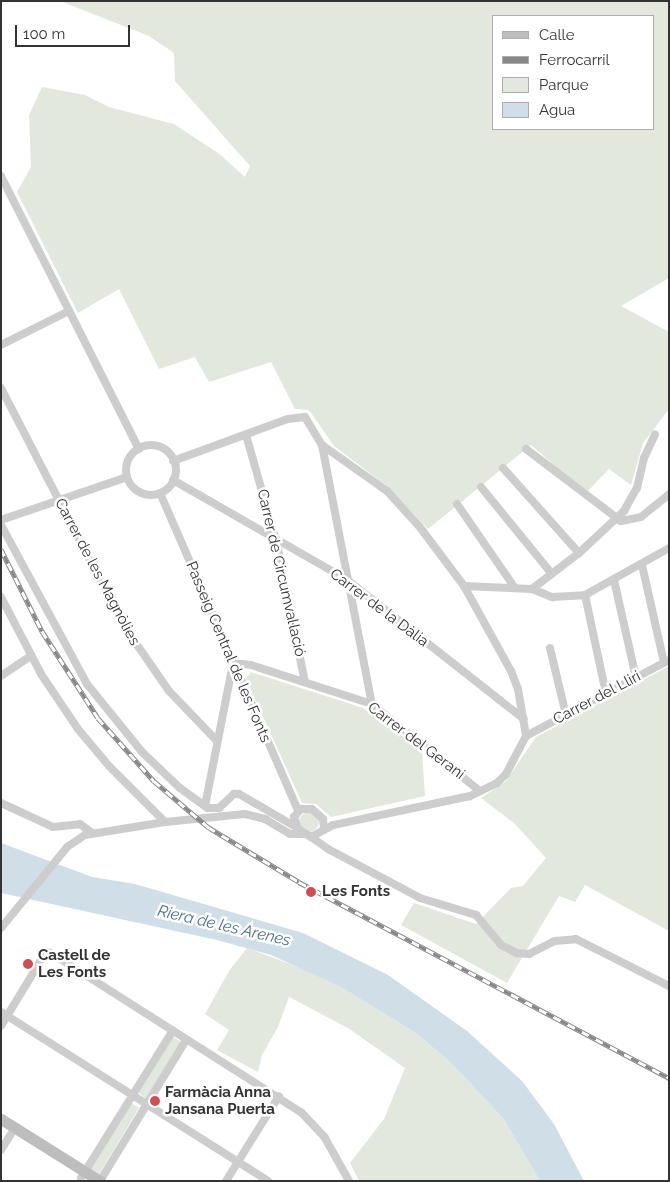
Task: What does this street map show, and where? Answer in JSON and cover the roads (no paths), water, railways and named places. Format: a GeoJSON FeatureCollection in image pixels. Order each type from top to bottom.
{"type":"FeatureCollection","features":[{"type":"Feature","properties":{"kind":"main road"},"geometry":{"type":"LineString","coordinates":[[1,1119],[84,1176]]}},
{"type":"Feature","properties":{"kind":"main road"},"geometry":{"type":"LineString","coordinates":[[6,1131],[84,1176],[100,1181]]}},
{"type":"Feature","properties":{"kind":"street"},"geometry":{"type":"LineString","coordinates":[[1,176],[4,190],[69,311],[139,449]]}},
{"type":"Feature","properties":{"kind":"street"},"geometry":{"type":"LineString","coordinates":[[1,345],[69,311]]}},
{"type":"Feature","properties":{"kind":"street","name":"Carrer de les Magnòlies"},"geometry":{"type":"LineString","coordinates":[[1,388],[109,600],[143,657],[169,691],[217,742]]}},
{"type":"Feature","properties":{"kind":"street"},"geometry":{"type":"LineString","coordinates":[[1,928],[67,847],[77,838],[92,833],[165,822],[245,814],[264,819],[290,834],[307,835],[324,829],[480,791],[497,783],[506,774],[526,736],[524,719],[511,671],[464,586],[419,526],[387,491],[322,445],[302,415],[173,461]]}},
{"type":"Feature","properties":{"kind":"street"},"geometry":{"type":"LineString","coordinates":[[532,589],[579,553],[615,520],[637,488],[644,458],[655,434]]}},
{"type":"Feature","properties":{"kind":"street","name":"Carrer de Circumval·lació"},"geometry":{"type":"LineString","coordinates":[[246,435],[276,540],[306,682]]}},
{"type":"Feature","properties":{"kind":"street"},"geometry":{"type":"LineString","coordinates":[[322,445],[346,579],[372,704]]}},
{"type":"Feature","properties":{"kind":"street"},"geometry":{"type":"LineString","coordinates":[[157,446],[168,453],[173,461],[173,480],[160,493],[142,493],[132,486],[127,476],[129,458],[139,449],[157,446]]}},
{"type":"Feature","properties":{"kind":"street"},"geometry":{"type":"LineString","coordinates":[[526,449],[615,520],[638,519],[669,494]]}},
{"type":"Feature","properties":{"kind":"street"},"geometry":{"type":"LineString","coordinates":[[503,468],[579,553]]}},
{"type":"Feature","properties":{"kind":"street"},"geometry":{"type":"LineString","coordinates":[[1,520],[127,476]]}},
{"type":"Feature","properties":{"kind":"street","name":"Carrer de la Dàlia"},"geometry":{"type":"LineString","coordinates":[[173,480],[346,579],[524,719]]}},
{"type":"Feature","properties":{"kind":"street"},"geometry":{"type":"LineString","coordinates":[[481,487],[552,574]]}},
{"type":"Feature","properties":{"kind":"street","name":"Passeig Central de les Fonts"},"geometry":{"type":"LineString","coordinates":[[160,493],[298,811]]}},
{"type":"Feature","properties":{"kind":"street"},"geometry":{"type":"LineString","coordinates":[[457,504],[515,588]]}},
{"type":"Feature","properties":{"kind":"street"},"geometry":{"type":"LineString","coordinates":[[1,525],[87,684],[142,752],[180,788],[205,806],[219,808],[234,794],[239,794],[296,827],[328,850],[420,898],[476,915],[501,945],[517,953],[528,954],[555,941],[576,939],[669,986]]}},
{"type":"Feature","properties":{"kind":"street"},"geometry":{"type":"LineString","coordinates":[[464,586],[532,589],[552,597],[585,595],[642,565],[669,548]]}},
{"type":"Feature","properties":{"kind":"street"},"geometry":{"type":"LineString","coordinates":[[642,565],[666,662]]}},
{"type":"Feature","properties":{"kind":"street"},"geometry":{"type":"LineString","coordinates":[[614,580],[636,678]]}},
{"type":"Feature","properties":{"kind":"street"},"geometry":{"type":"LineString","coordinates":[[585,595],[606,694]]}},
{"type":"Feature","properties":{"kind":"street"},"geometry":{"type":"LineString","coordinates":[[1,597],[31,656],[78,729],[109,766],[165,822]]}},
{"type":"Feature","properties":{"kind":"street"},"geometry":{"type":"LineString","coordinates":[[550,648],[566,715]]}},
{"type":"Feature","properties":{"kind":"street"},"geometry":{"type":"LineString","coordinates":[[1,676],[31,656]]}},
{"type":"Feature","properties":{"kind":"street","name":"Carrer del Lliri"},"geometry":{"type":"LineString","coordinates":[[526,736],[666,662]]}},
{"type":"Feature","properties":{"kind":"street"},"geometry":{"type":"LineString","coordinates":[[205,806],[234,663]]}},
{"type":"Feature","properties":{"kind":"street","name":"Carrer del Gerani"},"geometry":{"type":"LineString","coordinates":[[234,663],[306,682],[372,704],[480,791]]}},
{"type":"Feature","properties":{"kind":"street"},"geometry":{"type":"LineString","coordinates":[[1,803],[53,828],[80,824],[92,833]]}},
{"type":"Feature","properties":{"kind":"street"},"geometry":{"type":"LineString","coordinates":[[296,827],[294,816],[304,808],[316,811],[323,819],[324,829]]}},
{"type":"Feature","properties":{"kind":"street"},"geometry":{"type":"LineString","coordinates":[[1,1026],[4,1014],[46,952],[279,1096],[301,1112],[319,1130],[350,1181]]}},
{"type":"Feature","properties":{"kind":"street"},"geometry":{"type":"LineString","coordinates":[[4,1014],[268,1181]]}},
{"type":"Feature","properties":{"kind":"street"},"geometry":{"type":"LineString","coordinates":[[84,1176],[173,1030]]}},
{"type":"Feature","properties":{"kind":"street"},"geometry":{"type":"LineString","coordinates":[[100,1181],[186,1040]]}},
{"type":"Feature","properties":{"kind":"street"},"geometry":{"type":"LineString","coordinates":[[226,1181],[279,1096]]}},
{"type":"Feature","properties":{"kind":"street"},"geometry":{"type":"LineString","coordinates":[[1,1150],[6,1131]]}},
{"type":"Feature","properties":{"kind":"water","name":"Riera de les Arenes"},"geometry":{"type":"Polygon","coordinates":[[[1,843],[92,877],[135,884],[303,933],[388,975],[467,1031],[522,1081],[554,1124],[584,1181],[540,1181],[503,1118],[450,1062],[416,1033],[339,986],[271,955],[217,940],[1,893],[1,843]]]}},
{"type":"Feature","properties":{"kind":"railway"},"geometry":{"type":"LineString","coordinates":[[1,549],[42,631],[98,718],[154,781],[208,827],[299,882],[669,1078]]}},
{"type":"Feature","properties":{"kind":"place","name":"Les Fonts"},"geometry":{"type":"Point","coordinates":[311,892]}},
{"type":"Feature","properties":{"kind":"place","name":"Castell de Les Fonts"},"geometry":{"type":"Point","coordinates":[28,964]}},
{"type":"Feature","properties":{"kind":"place","name":"Farmàcia Anna Jansana Puerta"},"geometry":{"type":"Point","coordinates":[155,1101]}}]}
